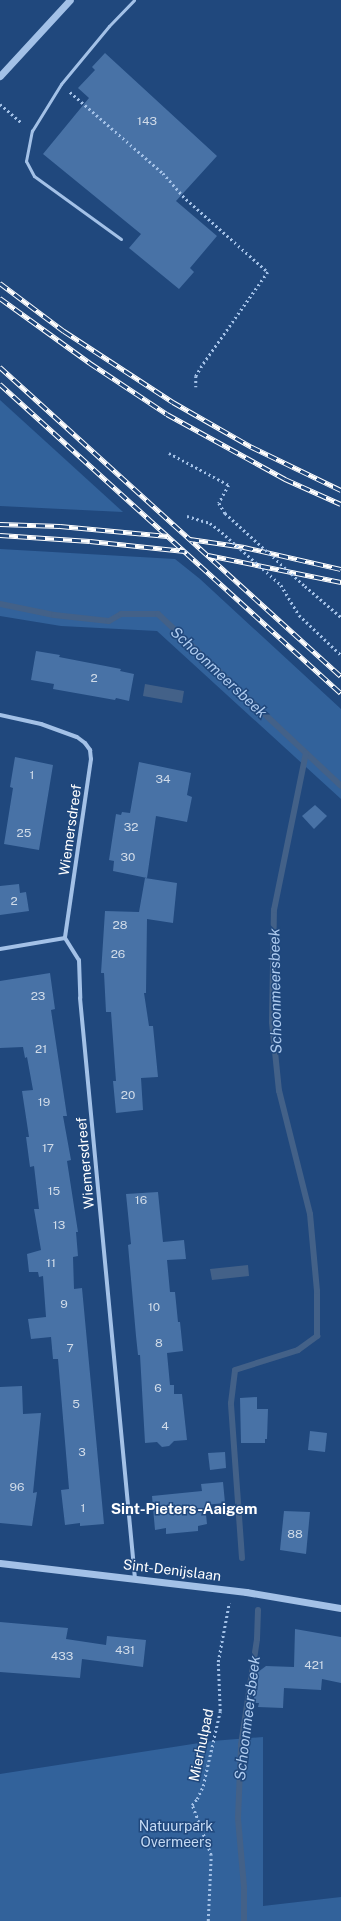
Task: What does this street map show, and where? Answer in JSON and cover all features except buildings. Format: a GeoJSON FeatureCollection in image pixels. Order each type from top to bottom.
{"type":"FeatureCollection","features":[{"type":"Feature","properties":{"kind":"street"},"geometry":{"type":"LineString","coordinates":[[0,76],[70,0]]}},
{"type":"Feature","properties":{"kind":"street","name":"Wiemersdreef"},"geometry":{"type":"LineString","coordinates":[[0,715],[64,731],[81,740],[90,750],[91,760],[65,938],[79,960],[81,1006],[135,1579]]}},
{"type":"Feature","properties":{"kind":"street"},"geometry":{"type":"LineString","coordinates":[[0,949],[65,938]]}},
{"type":"Feature","properties":{"kind":"street","name":"Sint-Denijslaan"},"geometry":{"type":"LineString","coordinates":[[0,1563],[232,1591],[341,1608]]}},
{"type":"Feature","properties":{"kind":"lane"},"geometry":{"type":"LineString","coordinates":[[121,239],[34,176],[26,161],[32,131],[61,84],[109,26],[134,0]]}},
{"type":"Feature","properties":{"kind":"path"},"geometry":{"type":"LineString","coordinates":[[61,84],[163,173],[186,198],[268,272],[202,366],[196,376],[196,387]]}},
{"type":"Feature","properties":{"kind":"path"},"geometry":{"type":"LineString","coordinates":[[0,104],[20,120]]}},
{"type":"Feature","properties":{"kind":"path"},"geometry":{"type":"LineString","coordinates":[[169,453],[228,485],[220,503],[224,513],[341,617]]}},
{"type":"Feature","properties":{"kind":"path"},"geometry":{"type":"LineString","coordinates":[[187,516],[210,523],[218,529],[281,586],[299,615],[341,655]]}},
{"type":"Feature","properties":{"kind":"path","name":"Mierhulpad"},"geometry":{"type":"LineString","coordinates":[[208,1921],[211,1855],[192,1805],[203,1786],[220,1711],[218,1662],[232,1591]]}},
{"type":"Feature","properties":{"kind":"green space"},"geometry":{"type":"Polygon","coordinates":[[[0,400],[123,512],[0,506],[0,400]]]}},
{"type":"Feature","properties":{"kind":"green space"},"geometry":{"type":"Polygon","coordinates":[[[0,549],[175,559],[200,579],[341,709],[341,799],[157,631],[61,626],[0,616],[0,549]]]}},
{"type":"Feature","properties":{"kind":"green space","name":"Natuurpark Overmeers"},"geometry":{"type":"Polygon","coordinates":[[[263,1737],[263,1906],[341,1897],[341,1921],[0,1921],[0,1774],[212,1741],[263,1737]]]}},
{"type":"Feature","properties":{"kind":"shaded area"},"geometry":{"type":"Polygon","coordinates":[[[145,684],[184,691],[182,703],[143,696],[145,684]]]}},
{"type":"Feature","properties":{"kind":"shaded area"},"geometry":{"type":"Polygon","coordinates":[[[248,1265],[249,1276],[212,1280],[210,1269],[248,1265]]]}},
{"type":"Feature","properties":{"kind":"waterway","name":"Schoonmeersbeek"},"geometry":{"type":"LineString","coordinates":[[0,604],[54,615],[109,621],[121,614],[158,614],[341,786]]}},
{"type":"Feature","properties":{"kind":"waterway","name":"Schoonmeersbeek"},"geometry":{"type":"LineString","coordinates":[[242,1558],[231,1403],[235,1370],[298,1350],[317,1336],[317,1291],[310,1214],[279,1091],[272,1022],[274,910],[306,753]]}},
{"type":"Feature","properties":{"kind":"waterway","name":"Schoonmeersbeek"},"geometry":{"type":"LineString","coordinates":[[244,1921],[244,1887],[238,1818],[241,1745],[257,1639],[258,1610]]}},
{"type":"Feature","properties":{"kind":"railway"},"geometry":{"type":"LineString","coordinates":[[0,283],[64,331],[173,402],[252,447],[341,490]]}},
{"type":"Feature","properties":{"kind":"railway"},"geometry":{"type":"LineString","coordinates":[[0,298],[90,363],[167,414],[285,479],[341,504]]}},
{"type":"Feature","properties":{"kind":"railway"},"geometry":{"type":"LineString","coordinates":[[0,367],[341,676]]}},
{"type":"Feature","properties":{"kind":"railway"},"geometry":{"type":"LineString","coordinates":[[0,384],[341,693]]}},
{"type":"Feature","properties":{"kind":"railway"},"geometry":{"type":"LineString","coordinates":[[0,524],[60,526],[168,536]]}},
{"type":"Feature","properties":{"kind":"railway"},"geometry":{"type":"LineString","coordinates":[[0,535],[90,541],[184,551]]}},
{"type":"Feature","properties":{"kind":"railway"},"geometry":{"type":"LineString","coordinates":[[190,539],[244,547],[341,569]]}},
{"type":"Feature","properties":{"kind":"railway"},"geometry":{"type":"LineString","coordinates":[[208,555],[341,582]]}},
{"type":"Feature","properties":{"kind":"district","name":"Sint-Pieters-Aaigem"},"geometry":{"type":"Point","coordinates":[184,1509]}}]}
